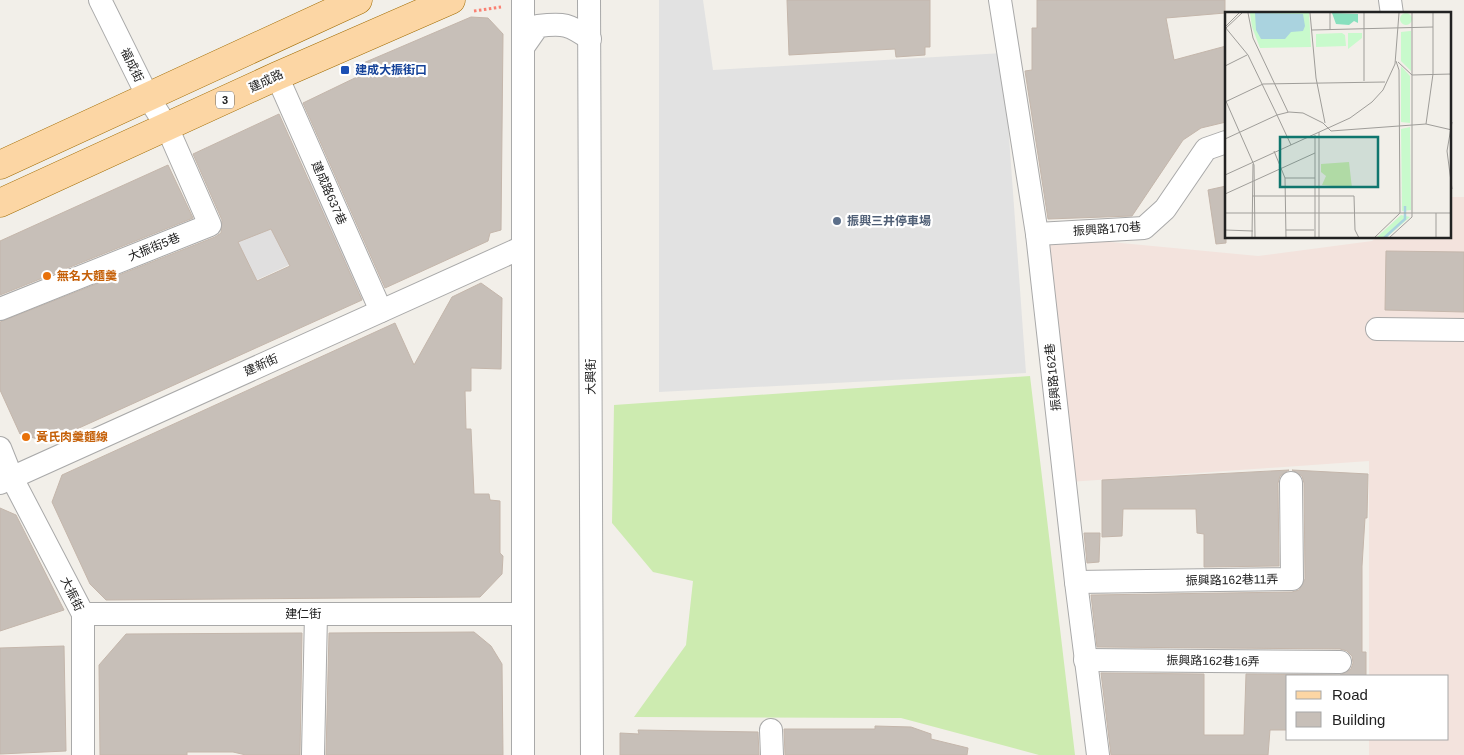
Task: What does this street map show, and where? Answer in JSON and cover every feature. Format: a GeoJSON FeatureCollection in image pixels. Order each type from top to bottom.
{"type":"FeatureCollection","features":[{"type":"Feature","properties":{"kind":"main road"},"geometry":{"type":"LineString","coordinates":[[0,165],[358,0]]}},
{"type":"Feature","properties":{"kind":"main road","name":"建成路"},"geometry":{"type":"LineString","coordinates":[[0,203],[277,76],[451,0]]}},
{"type":"Feature","properties":{"kind":"street","name":"福成街"},"geometry":{"type":"LineString","coordinates":[[100,0],[148,97],[167,127]]}},
{"type":"Feature","properties":{"kind":"street"},"geometry":{"type":"LineString","coordinates":[[523,0],[523,755]]}},
{"type":"Feature","properties":{"kind":"street","name":"大興街"},"geometry":{"type":"LineString","coordinates":[[589,0],[592,755]]}},
{"type":"Feature","properties":{"kind":"street","name":"振興路162巷"},"geometry":{"type":"LineString","coordinates":[[1000,0],[1037,234],[1085,660],[1098,755]]}},
{"type":"Feature","properties":{"kind":"street"},"geometry":{"type":"LineString","coordinates":[[524,46],[538,26],[560,23],[572,26],[590,40]]}},
{"type":"Feature","properties":{"kind":"street","name":"建成路637巷"},"geometry":{"type":"LineString","coordinates":[[277,76],[381,311]]}},
{"type":"Feature","properties":{"kind":"street","name":"大振街5巷"},"geometry":{"type":"LineString","coordinates":[[0,309],[210,225],[167,127]]}},
{"type":"Feature","properties":{"kind":"street","name":"振興路170巷"},"geometry":{"type":"LineString","coordinates":[[1037,234],[1144,228],[1165,209],[1206,149],[1225,142]]}},
{"type":"Feature","properties":{"kind":"street","name":"建新街"},"geometry":{"type":"LineString","coordinates":[[6,481],[522,247]]}},
{"type":"Feature","properties":{"kind":"street"},"geometry":{"type":"LineString","coordinates":[[1377,329],[1464,330]]}},
{"type":"Feature","properties":{"kind":"street","name":"大振街"},"geometry":{"type":"LineString","coordinates":[[0,448],[6,481],[83,614],[83,755]]}},
{"type":"Feature","properties":{"kind":"street","name":"振興路162巷11弄"},"geometry":{"type":"LineString","coordinates":[[1076,582],[1292,579],[1291,483]]}},
{"type":"Feature","properties":{"kind":"street","name":"建仁街"},"geometry":{"type":"LineString","coordinates":[[83,614],[522,614]]}},
{"type":"Feature","properties":{"kind":"street"},"geometry":{"type":"LineString","coordinates":[[314,754],[316,614]]}},
{"type":"Feature","properties":{"kind":"street","name":"振興路162巷16弄"},"geometry":{"type":"LineString","coordinates":[[1085,660],[1340,662]]}},
{"type":"Feature","properties":{"kind":"street"},"geometry":{"type":"LineString","coordinates":[[771,730],[772,755]]}},
{"type":"Feature","properties":{"kind":"shaded area","name":"振興三井停車場"},"geometry":{"type":"Polygon","coordinates":[[[659,0],[703,0],[713,70],[1003,53],[1026,373],[659,392],[659,0]]]}},
{"type":"Feature","properties":{"kind":"shaded area"},"geometry":{"type":"Polygon","coordinates":[[[314,177],[368,297],[353,303],[328,247],[224,295],[227,233],[222,218],[314,177]]]}},
{"type":"Feature","properties":{"kind":"shaded area"},"geometry":{"type":"Polygon","coordinates":[[[1452,197],[1464,197],[1464,755],[1369,755],[1369,740],[1449,740],[1449,675],[1369,675],[1369,461],[1069,482],[1047,236],[1258,256],[1372,241],[1375,239],[1452,239],[1452,197]]]}},
{"type":"Feature","properties":{"kind":"green space"},"geometry":{"type":"Polygon","coordinates":[[[1030,376],[1075,755],[1039,755],[901,718],[634,717],[686,645],[693,581],[653,572],[612,523],[614,405],[1030,376]]]}},
{"type":"Feature","properties":{"kind":"building"},"geometry":{"type":"Polygon","coordinates":[[[787,0],[930,0],[930,47],[925,47],[925,55],[896,57],[895,49],[789,55],[787,0]]]}},
{"type":"Feature","properties":{"kind":"building"},"geometry":{"type":"Polygon","coordinates":[[[1037,0],[1225,0],[1225,13],[1166,18],[1174,60],[1225,46],[1225,122],[1201,128],[1183,140],[1132,216],[1048,219],[1025,71],[1032,70],[1032,28],[1037,28],[1037,0]]]}},
{"type":"Feature","properties":{"kind":"building"},"geometry":{"type":"Polygon","coordinates":[[[471,17],[488,18],[503,34],[501,230],[490,233],[488,241],[385,288],[303,103],[359,76],[354,67],[471,17]]]}},
{"type":"Feature","properties":{"kind":"building"},"geometry":{"type":"Polygon","coordinates":[[[279,114],[362,300],[48,442],[20,434],[0,390],[0,322],[221,233],[222,220],[193,154],[279,114]],[[271,229],[238,242],[257,281],[290,266],[271,229]]]}},
{"type":"Feature","properties":{"kind":"building"},"geometry":{"type":"Polygon","coordinates":[[[168,165],[193,218],[0,295],[0,241],[168,165]]]}},
{"type":"Feature","properties":{"kind":"building"},"geometry":{"type":"Polygon","coordinates":[[[1225,186],[1226,243],[1216,244],[1208,190],[1225,186]]]}},
{"type":"Feature","properties":{"kind":"building"},"geometry":{"type":"Polygon","coordinates":[[[1386,251],[1464,252],[1464,312],[1385,310],[1386,251]]]}},
{"type":"Feature","properties":{"kind":"building"},"geometry":{"type":"Polygon","coordinates":[[[481,283],[502,298],[501,369],[471,368],[471,391],[465,391],[466,429],[471,429],[474,494],[489,494],[490,500],[500,501],[500,553],[503,556],[502,574],[480,597],[106,600],[90,584],[52,502],[62,475],[395,323],[414,365],[452,297],[481,283]]]}},
{"type":"Feature","properties":{"kind":"building"},"geometry":{"type":"Polygon","coordinates":[[[1289,470],[1280,476],[1278,483],[1279,566],[1204,567],[1204,534],[1197,533],[1196,509],[1123,509],[1122,536],[1102,537],[1102,480],[1289,470]]]}},
{"type":"Feature","properties":{"kind":"building"},"geometry":{"type":"Polygon","coordinates":[[[1292,470],[1368,474],[1367,518],[1365,518],[1362,566],[1362,652],[1366,652],[1366,675],[1340,675],[1351,669],[1353,663],[1352,656],[1347,651],[1340,649],[1097,647],[1091,595],[1292,592],[1299,590],[1305,579],[1304,483],[1302,476],[1292,470]]]}},
{"type":"Feature","properties":{"kind":"building"},"geometry":{"type":"Polygon","coordinates":[[[0,508],[16,515],[64,610],[0,631],[0,508]]]}},
{"type":"Feature","properties":{"kind":"building"},"geometry":{"type":"Polygon","coordinates":[[[1084,533],[1100,533],[1099,562],[1087,563],[1084,533]]]}},
{"type":"Feature","properties":{"kind":"building"},"geometry":{"type":"Polygon","coordinates":[[[474,632],[491,646],[502,664],[503,755],[326,755],[329,633],[474,632]]]}},
{"type":"Feature","properties":{"kind":"building"},"geometry":{"type":"Polygon","coordinates":[[[302,633],[300,755],[187,752],[187,755],[100,755],[99,665],[126,634],[302,633]]]}},
{"type":"Feature","properties":{"kind":"building"},"geometry":{"type":"Polygon","coordinates":[[[64,646],[66,751],[0,754],[0,648],[64,646]]]}},
{"type":"Feature","properties":{"kind":"building"},"geometry":{"type":"Polygon","coordinates":[[[1101,673],[1204,674],[1204,735],[1244,735],[1246,674],[1340,675],[1286,675],[1286,730],[1270,730],[1268,755],[1111,755],[1101,673]]]}},
{"type":"Feature","properties":{"kind":"building"},"geometry":{"type":"Polygon","coordinates":[[[875,726],[911,727],[931,734],[931,739],[968,748],[967,755],[785,755],[784,729],[875,729],[875,726]]]}},
{"type":"Feature","properties":{"kind":"building"},"geometry":{"type":"Polygon","coordinates":[[[638,730],[758,732],[759,755],[620,755],[620,733],[639,734],[638,730]]]}},
{"type":"Feature","properties":{"kind":"place","name":"建成大振街口"},"geometry":{"type":"Point","coordinates":[345,70]}},
{"type":"Feature","properties":{"kind":"place","name":"振興三井停車場"},"geometry":{"type":"Point","coordinates":[837,221]}},
{"type":"Feature","properties":{"kind":"place","name":"無名大麵羹"},"geometry":{"type":"Point","coordinates":[47,276]}},
{"type":"Feature","properties":{"kind":"place","name":"黃氏肉羹麵線"},"geometry":{"type":"Point","coordinates":[26,437]}}]}
